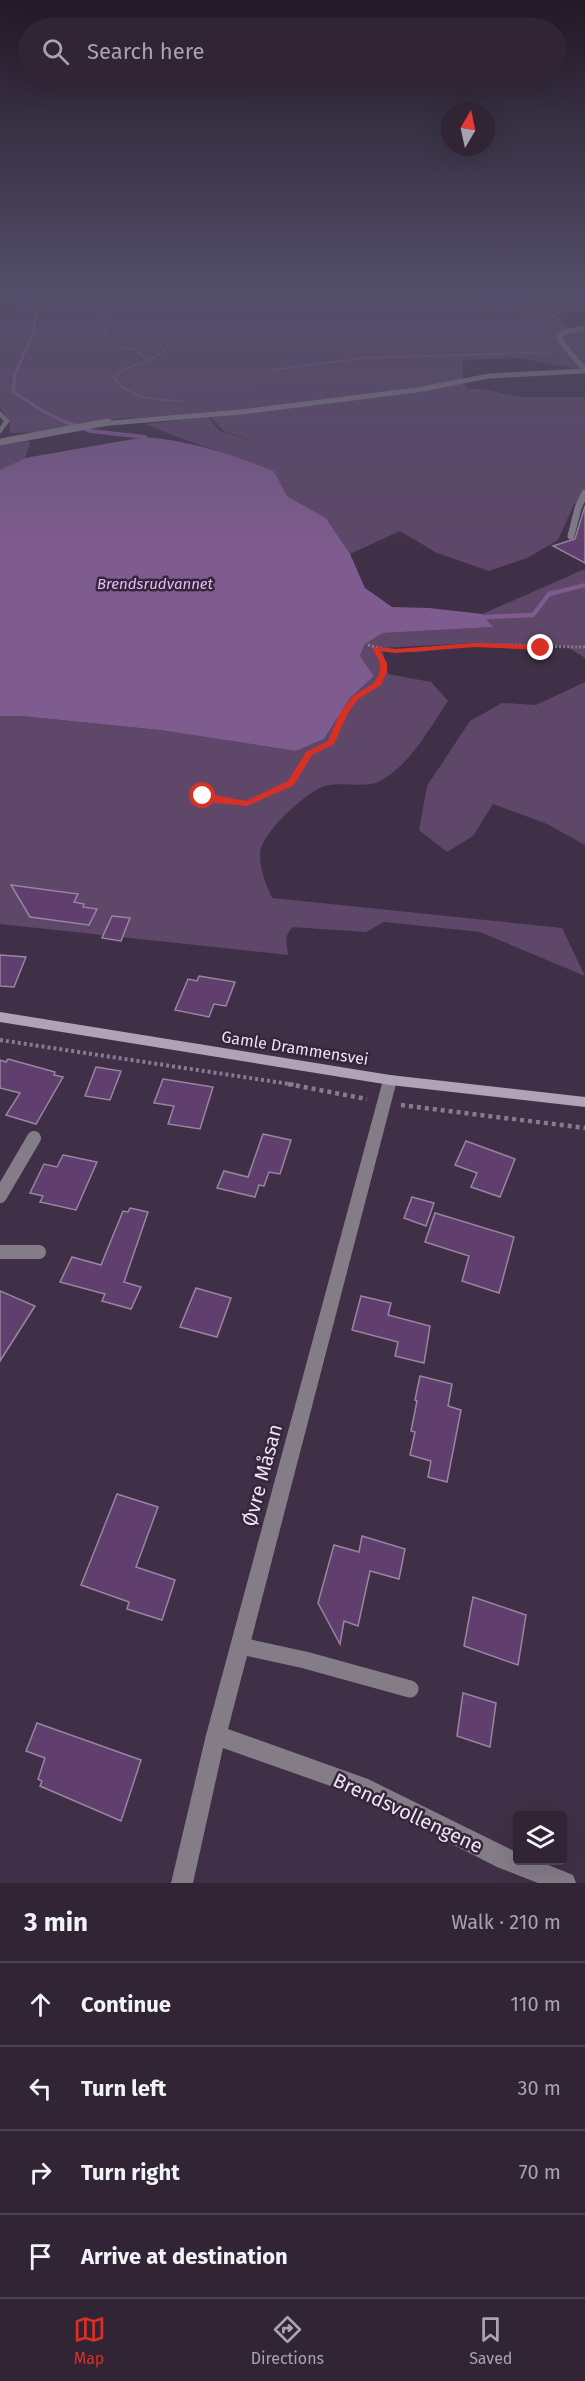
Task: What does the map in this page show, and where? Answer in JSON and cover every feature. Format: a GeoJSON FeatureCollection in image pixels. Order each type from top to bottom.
{"type":"FeatureCollection","features":[{"type":"Feature","properties":{"kind":"main road","name":"Gamle Drammensvei"},"geometry":{"type":"LineString","coordinates":[[0,1017],[390,1080],[585,1102]]}},
{"type":"Feature","properties":{"kind":"street"},"geometry":{"type":"LineString","coordinates":[[0,413],[8,421],[0,432]]}},
{"type":"Feature","properties":{"kind":"street","name":"Øvre Måsan"},"geometry":{"type":"LineString","coordinates":[[182,1883],[216,1735],[390,1080]]}},
{"type":"Feature","properties":{"kind":"street","name":"Brendsvollengene"},"geometry":{"type":"LineString","coordinates":[[216,1735],[361,1786],[506,1859],[565,1883]]}},
{"type":"Feature","properties":{"kind":"lane"},"geometry":{"type":"LineString","coordinates":[[0,442],[90,425],[252,410],[417,390],[479,378]]}},
{"type":"Feature","properties":{"kind":"lane"},"geometry":{"type":"LineString","coordinates":[[571,536],[578,508],[585,493]]}},
{"type":"Feature","properties":{"kind":"lane"},"geometry":{"type":"LineString","coordinates":[[0,1196],[34,1138]]}},
{"type":"Feature","properties":{"kind":"lane"},"geometry":{"type":"LineString","coordinates":[[0,1252],[39,1252]]}},
{"type":"Feature","properties":{"kind":"lane"},"geometry":{"type":"LineString","coordinates":[[241,1646],[305,1660],[410,1689]]}},
{"type":"Feature","properties":{"kind":"path"},"geometry":{"type":"LineString","coordinates":[[114,378],[124,390],[136,395],[190,403]]}},
{"type":"Feature","properties":{"kind":"path"},"geometry":{"type":"LineString","coordinates":[[368,645],[375,649],[395,651],[475,645],[585,647]]}},
{"type":"Feature","properties":{"kind":"path"},"geometry":{"type":"LineString","coordinates":[[203,796],[247,804],[291,783],[309,754],[331,742],[344,713],[356,697],[377,685],[383,672],[383,663],[375,649]]}},
{"type":"Feature","properties":{"kind":"path"},"geometry":{"type":"LineString","coordinates":[[0,1040],[282,1083],[383,1102],[585,1128]]}},
{"type":"Feature","properties":{"kind":"shaded area"},"geometry":{"type":"Polygon","coordinates":[[[0,378],[463,378],[467,389],[484,389],[519,397],[585,397],[585,503],[574,504],[558,540],[527,558],[489,571],[437,553],[400,531],[350,554],[326,518],[287,496],[274,471],[146,424],[208,417],[121,418],[40,432],[10,433],[10,421],[0,408],[0,378]],[[208,417],[220,431],[260,443],[224,431],[208,417]]]}},
{"type":"Feature","properties":{"kind":"shaded area"},"geometry":{"type":"Polygon","coordinates":[[[28,441],[30,443],[25,458],[0,470],[0,446],[28,441]]]}},
{"type":"Feature","properties":{"kind":"shaded area"},"geometry":{"type":"Polygon","coordinates":[[[585,569],[585,658],[566,646],[476,643],[382,648],[388,674],[431,682],[448,701],[410,756],[391,774],[374,783],[325,786],[307,796],[285,815],[267,836],[262,846],[260,860],[272,898],[562,928],[585,976],[480,932],[384,922],[366,932],[292,927],[286,937],[288,955],[0,924],[0,716],[21,716],[160,730],[296,751],[324,739],[350,698],[374,676],[360,656],[365,644],[383,633],[492,627],[482,614],[585,569]]]}},
{"type":"Feature","properties":{"kind":"shaded area"},"geometry":{"type":"Polygon","coordinates":[[[585,682],[585,845],[547,824],[493,804],[473,836],[447,852],[419,830],[427,786],[470,721],[502,703],[536,705],[585,682]]]}},
{"type":"Feature","properties":{"kind":"water","name":"Brendsrudvannet"},"geometry":{"type":"Polygon","coordinates":[[[145,437],[211,449],[274,471],[287,496],[326,518],[350,554],[365,588],[392,607],[429,608],[482,614],[493,627],[383,633],[365,644],[360,656],[374,676],[350,698],[324,739],[296,751],[160,730],[21,716],[0,716],[0,470],[25,458],[145,437]]]}},
{"type":"Feature","properties":{"kind":"building"},"geometry":{"type":"Polygon","coordinates":[[[585,506],[585,563],[553,546],[575,539],[585,506]]]}},
{"type":"Feature","properties":{"kind":"building"},"geometry":{"type":"Polygon","coordinates":[[[11,885],[78,894],[74,902],[84,904],[83,907],[97,909],[89,925],[30,917],[11,885]]]}},
{"type":"Feature","properties":{"kind":"building"},"geometry":{"type":"Polygon","coordinates":[[[112,916],[130,918],[121,941],[102,938],[112,916]]]}},
{"type":"Feature","properties":{"kind":"building"},"geometry":{"type":"Polygon","coordinates":[[[0,955],[26,957],[14,987],[0,986],[0,955]]]}},
{"type":"Feature","properties":{"kind":"building"},"geometry":{"type":"Polygon","coordinates":[[[199,976],[235,982],[226,1006],[214,1004],[209,1017],[175,1010],[188,979],[197,981],[199,976]]]}},
{"type":"Feature","properties":{"kind":"building"},"geometry":{"type":"Polygon","coordinates":[[[8,1059],[55,1072],[54,1075],[63,1077],[36,1124],[6,1115],[20,1093],[0,1088],[0,1060],[6,1062],[8,1059]]]}},
{"type":"Feature","properties":{"kind":"building"},"geometry":{"type":"Polygon","coordinates":[[[96,1067],[121,1071],[110,1100],[85,1096],[96,1067]]]}},
{"type":"Feature","properties":{"kind":"building"},"geometry":{"type":"Polygon","coordinates":[[[163,1079],[213,1087],[200,1129],[168,1124],[174,1106],[154,1103],[163,1079]]]}},
{"type":"Feature","properties":{"kind":"building"},"geometry":{"type":"Polygon","coordinates":[[[263,1134],[291,1140],[280,1174],[269,1172],[264,1186],[259,1185],[255,1197],[217,1188],[224,1171],[248,1177],[263,1134]]]}},
{"type":"Feature","properties":{"kind":"building"},"geometry":{"type":"Polygon","coordinates":[[[466,1141],[515,1159],[500,1197],[471,1187],[477,1173],[455,1165],[466,1141]]]}},
{"type":"Feature","properties":{"kind":"building"},"geometry":{"type":"Polygon","coordinates":[[[63,1155],[97,1162],[76,1210],[40,1202],[43,1196],[30,1193],[44,1164],[57,1167],[63,1155]]]}},
{"type":"Feature","properties":{"kind":"building"},"geometry":{"type":"Polygon","coordinates":[[[412,1197],[434,1203],[426,1226],[404,1218],[412,1197]]]}},
{"type":"Feature","properties":{"kind":"building"},"geometry":{"type":"Polygon","coordinates":[[[130,1208],[148,1212],[124,1282],[141,1287],[131,1309],[102,1301],[105,1294],[60,1282],[72,1257],[101,1265],[123,1211],[128,1212],[130,1208]]]}},
{"type":"Feature","properties":{"kind":"building"},"geometry":{"type":"Polygon","coordinates":[[[435,1213],[514,1237],[499,1293],[462,1281],[469,1256],[425,1242],[435,1213]]]}},
{"type":"Feature","properties":{"kind":"building"},"geometry":{"type":"Polygon","coordinates":[[[196,1288],[231,1298],[217,1337],[180,1327],[196,1288]]]}},
{"type":"Feature","properties":{"kind":"building"},"geometry":{"type":"Polygon","coordinates":[[[0,1291],[35,1306],[0,1361],[0,1291]]]}},
{"type":"Feature","properties":{"kind":"building"},"geometry":{"type":"Polygon","coordinates":[[[361,1296],[391,1303],[388,1315],[430,1326],[424,1363],[395,1356],[398,1342],[352,1330],[361,1296]]]}},
{"type":"Feature","properties":{"kind":"building"},"geometry":{"type":"Polygon","coordinates":[[[420,1376],[452,1384],[448,1406],[461,1410],[447,1482],[428,1477],[431,1461],[410,1455],[415,1432],[411,1431],[420,1376]]]}},
{"type":"Feature","properties":{"kind":"building"},"geometry":{"type":"Polygon","coordinates":[[[117,1494],[158,1507],[136,1567],[175,1580],[162,1620],[127,1609],[129,1602],[81,1585],[117,1494]]]}},
{"type":"Feature","properties":{"kind":"building"},"geometry":{"type":"Polygon","coordinates":[[[362,1536],[405,1549],[399,1579],[370,1571],[358,1626],[344,1621],[340,1644],[318,1603],[334,1545],[359,1552],[362,1536]]]}},
{"type":"Feature","properties":{"kind":"building"},"geometry":{"type":"Polygon","coordinates":[[[473,1597],[526,1615],[518,1665],[464,1646],[473,1597]]]}},
{"type":"Feature","properties":{"kind":"building"},"geometry":{"type":"Polygon","coordinates":[[[463,1693],[496,1703],[490,1747],[457,1736],[463,1693]]]}},
{"type":"Feature","properties":{"kind":"building"},"geometry":{"type":"Polygon","coordinates":[[[37,1723],[141,1760],[121,1821],[40,1786],[42,1781],[38,1779],[45,1758],[26,1751],[37,1723]]]}},
{"type":"Feature","properties":{"kind":"waterway"},"geometry":{"type":"LineString","coordinates":[[15,378],[13,392],[65,422]]}},
{"type":"Feature","properties":{"kind":"waterway"},"geometry":{"type":"LineString","coordinates":[[65,422],[91,431],[145,437]]}},
{"type":"Feature","properties":{"kind":"waterway"},"geometry":{"type":"LineString","coordinates":[[65,422],[69,424]]}},
{"type":"Feature","properties":{"kind":"waterway"},"geometry":{"type":"LineString","coordinates":[[550,594],[585,585]]}},
{"type":"Feature","properties":{"kind":"waterway"},"geometry":{"type":"LineString","coordinates":[[485,617],[533,615],[549,594],[556,592]]}},
{"type":"Feature","properties":{"kind":"route"},"geometry":{"type":"LineString","coordinates":[[203,796],[247,804],[291,783],[309,754],[331,742],[344,713],[356,697],[377,685],[383,672],[383,663],[375,649],[395,651],[475,645],[541,648]]}}]}
